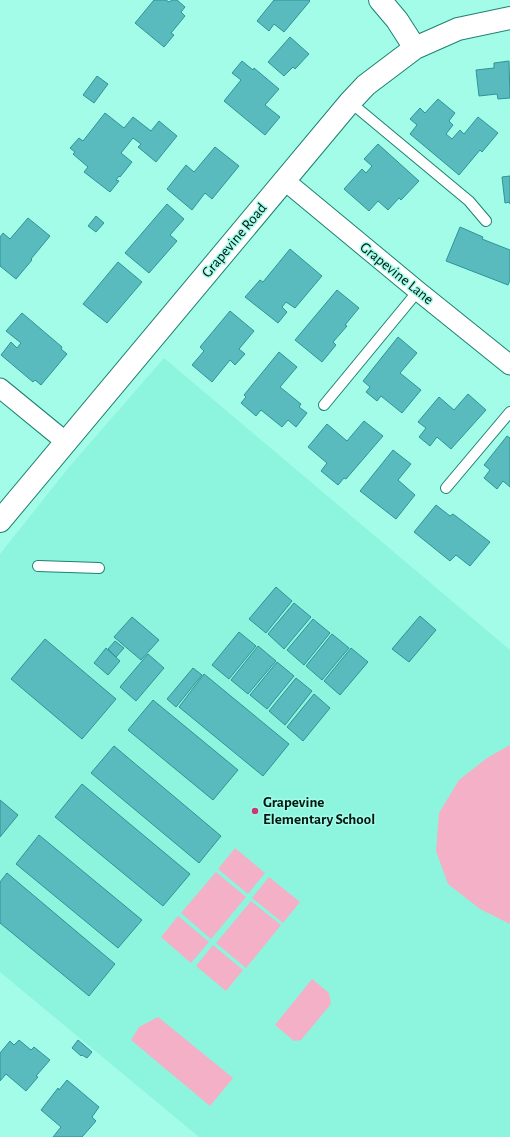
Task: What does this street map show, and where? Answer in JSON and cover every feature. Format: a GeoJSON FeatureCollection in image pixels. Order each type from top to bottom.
{"type":"FeatureCollection","features":[{"type":"Feature","properties":{"kind":"main road"},"geometry":{"type":"LineString","coordinates":[[380,0],[397,20],[415,48]]}},
{"type":"Feature","properties":{"kind":"main road","name":"Grapevine Road"},"geometry":{"type":"LineString","coordinates":[[0,521],[284,180],[366,85],[415,48],[458,29],[510,18]]}},
{"type":"Feature","properties":{"kind":"street","name":"Grapevine Lane"},"geometry":{"type":"LineString","coordinates":[[284,180],[510,365]]}},
{"type":"Feature","properties":{"kind":"street"},"geometry":{"type":"LineString","coordinates":[[0,388],[66,442]]}},
{"type":"Feature","properties":{"kind":"lane"},"geometry":{"type":"LineString","coordinates":[[350,102],[469,201],[486,221]]}},
{"type":"Feature","properties":{"kind":"lane"},"geometry":{"type":"LineString","coordinates":[[324,405],[418,291]]}},
{"type":"Feature","properties":{"kind":"lane"},"geometry":{"type":"LineString","coordinates":[[446,488],[510,412]]}},
{"type":"Feature","properties":{"kind":"lane"},"geometry":{"type":"LineString","coordinates":[[38,566],[99,568]]}},
{"type":"Feature","properties":{"kind":"shaded area","name":"Grapevine Elementary School"},"geometry":{"type":"Polygon","coordinates":[[[164,358],[510,650],[510,1137],[199,1137],[0,972],[0,554],[70,466],[164,358]]]}},
{"type":"Feature","properties":{"kind":"shaded area"},"geometry":{"type":"Polygon","coordinates":[[[510,745],[510,924],[480,909],[448,884],[436,851],[439,813],[459,780],[487,758],[510,745]]]}},
{"type":"Feature","properties":{"kind":"shaded area"},"geometry":{"type":"Polygon","coordinates":[[[235,848],[265,873],[248,894],[218,869],[235,848]]]}},
{"type":"Feature","properties":{"kind":"shaded area"},"geometry":{"type":"Polygon","coordinates":[[[216,872],[246,897],[211,939],[181,913],[216,872]]]}},
{"type":"Feature","properties":{"kind":"shaded area"},"geometry":{"type":"Polygon","coordinates":[[[269,877],[300,902],[283,923],[252,898],[269,877]]]}},
{"type":"Feature","properties":{"kind":"shaded area"},"geometry":{"type":"Polygon","coordinates":[[[251,901],[281,925],[246,968],[216,943],[251,901]]]}},
{"type":"Feature","properties":{"kind":"shaded area"},"geometry":{"type":"Polygon","coordinates":[[[178,916],[209,942],[191,963],[161,937],[178,916]]]}},
{"type":"Feature","properties":{"kind":"shaded area"},"geometry":{"type":"Polygon","coordinates":[[[213,945],[243,970],[226,991],[196,966],[213,945]]]}},
{"type":"Feature","properties":{"kind":"shaded area"},"geometry":{"type":"Polygon","coordinates":[[[312,979],[329,993],[331,1004],[301,1040],[294,1041],[275,1025],[312,979]]]}},
{"type":"Feature","properties":{"kind":"shaded area"},"geometry":{"type":"Polygon","coordinates":[[[158,1017],[233,1078],[210,1106],[131,1040],[139,1027],[158,1017]]]}},
{"type":"Feature","properties":{"kind":"building"},"geometry":{"type":"Polygon","coordinates":[[[154,0],[166,0],[169,2],[172,0],[177,0],[185,7],[181,12],[185,16],[171,33],[174,35],[164,47],[135,23],[154,0]]]}},
{"type":"Feature","properties":{"kind":"building"},"geometry":{"type":"Polygon","coordinates":[[[274,0],[310,1],[284,32],[274,24],[269,31],[257,21],[274,0]]]}},
{"type":"Feature","properties":{"kind":"building"},"geometry":{"type":"Polygon","coordinates":[[[290,37],[309,54],[295,69],[293,67],[284,76],[268,62],[290,37]]]}},
{"type":"Feature","properties":{"kind":"building"},"geometry":{"type":"Polygon","coordinates":[[[242,61],[253,70],[254,68],[279,89],[265,105],[280,117],[265,135],[224,101],[241,80],[232,73],[242,61]]]}},
{"type":"Feature","properties":{"kind":"building"},"geometry":{"type":"Polygon","coordinates":[[[509,61],[510,98],[498,99],[497,94],[479,96],[476,70],[494,68],[494,63],[509,61]]]}},
{"type":"Feature","properties":{"kind":"building"},"geometry":{"type":"Polygon","coordinates":[[[97,76],[108,84],[94,103],[83,95],[97,76]]]}},
{"type":"Feature","properties":{"kind":"building"},"geometry":{"type":"Polygon","coordinates":[[[438,99],[455,113],[449,121],[453,125],[446,134],[452,139],[460,130],[464,134],[478,117],[498,133],[482,152],[480,150],[459,175],[410,134],[417,125],[410,119],[420,108],[425,113],[438,99]]]}},
{"type":"Feature","properties":{"kind":"building"},"geometry":{"type":"Polygon","coordinates":[[[105,113],[124,128],[133,117],[151,131],[159,121],[177,136],[156,162],[138,147],[141,144],[133,138],[121,153],[132,162],[116,180],[119,181],[110,192],[84,172],[88,167],[73,154],[75,152],[70,148],[79,138],[83,141],[105,113]]]}},
{"type":"Feature","properties":{"kind":"building"},"geometry":{"type":"Polygon","coordinates":[[[378,144],[419,181],[401,200],[399,198],[388,210],[378,201],[369,211],[344,189],[362,169],[366,173],[372,166],[364,159],[378,144]]]}},
{"type":"Feature","properties":{"kind":"building"},"geometry":{"type":"Polygon","coordinates":[[[215,147],[239,166],[212,199],[205,193],[192,210],[167,189],[186,165],[194,172],[215,147]]]}},
{"type":"Feature","properties":{"kind":"building"},"geometry":{"type":"Polygon","coordinates":[[[510,176],[510,202],[505,203],[502,177],[510,176]]]}},
{"type":"Feature","properties":{"kind":"building"},"geometry":{"type":"Polygon","coordinates":[[[167,204],[184,219],[170,235],[177,241],[149,273],[125,253],[167,204]]]}},
{"type":"Feature","properties":{"kind":"building"},"geometry":{"type":"Polygon","coordinates":[[[96,216],[104,223],[96,232],[88,226],[96,216]]]}},
{"type":"Feature","properties":{"kind":"building"},"geometry":{"type":"Polygon","coordinates":[[[28,218],[50,236],[16,279],[0,266],[0,237],[3,233],[10,239],[28,218]]]}},
{"type":"Feature","properties":{"kind":"building"},"geometry":{"type":"Polygon","coordinates":[[[460,227],[483,237],[482,239],[510,250],[510,280],[508,285],[446,261],[460,227]]]}},
{"type":"Feature","properties":{"kind":"building"},"geometry":{"type":"Polygon","coordinates":[[[290,249],[322,276],[295,308],[286,302],[282,307],[287,312],[278,323],[245,297],[260,280],[263,282],[290,249]]]}},
{"type":"Feature","properties":{"kind":"building"},"geometry":{"type":"Polygon","coordinates":[[[118,262],[142,282],[107,323],[83,304],[118,262]]]}},
{"type":"Feature","properties":{"kind":"building"},"geometry":{"type":"Polygon","coordinates":[[[337,290],[359,308],[345,325],[347,326],[333,342],[336,345],[322,362],[295,340],[337,290]]]}},
{"type":"Feature","properties":{"kind":"building"},"geometry":{"type":"Polygon","coordinates":[[[230,311],[254,331],[239,349],[245,354],[235,365],[230,360],[212,382],[192,365],[204,351],[200,347],[230,311]]]}},
{"type":"Feature","properties":{"kind":"building"},"geometry":{"type":"Polygon","coordinates":[[[22,313],[62,347],[61,349],[67,354],[41,385],[35,380],[33,382],[1,355],[11,342],[17,348],[21,343],[6,331],[22,313]]]}},
{"type":"Feature","properties":{"kind":"building"},"geometry":{"type":"Polygon","coordinates":[[[398,337],[417,353],[400,373],[421,390],[402,413],[381,396],[377,401],[366,392],[370,387],[363,381],[398,337]]]}},
{"type":"Feature","properties":{"kind":"building"},"geometry":{"type":"Polygon","coordinates":[[[279,352],[297,367],[280,387],[301,404],[299,407],[307,413],[296,427],[288,420],[282,427],[261,410],[256,416],[241,403],[246,397],[244,395],[279,352]]]}},
{"type":"Feature","properties":{"kind":"building"},"geometry":{"type":"Polygon","coordinates":[[[468,394],[486,410],[451,449],[437,437],[430,446],[419,437],[426,428],[418,422],[439,397],[454,410],[468,394]]]}},
{"type":"Feature","properties":{"kind":"building"},"geometry":{"type":"Polygon","coordinates":[[[364,421],[383,436],[346,479],[344,478],[338,485],[321,471],[327,463],[308,447],[327,424],[347,441],[364,421]]]}},
{"type":"Feature","properties":{"kind":"building"},"geometry":{"type":"Polygon","coordinates":[[[507,436],[510,438],[510,487],[503,481],[497,489],[484,478],[490,470],[484,465],[507,436]]]}},
{"type":"Feature","properties":{"kind":"building"},"geometry":{"type":"Polygon","coordinates":[[[393,450],[411,464],[398,480],[415,495],[396,519],[360,491],[393,450]]]}},
{"type":"Feature","properties":{"kind":"building"},"geometry":{"type":"Polygon","coordinates":[[[436,505],[450,516],[453,514],[490,542],[470,566],[456,555],[450,561],[414,532],[436,505]]]}},
{"type":"Feature","properties":{"kind":"building"},"geometry":{"type":"Polygon","coordinates":[[[276,587],[292,601],[266,633],[249,619],[276,587]]]}},
{"type":"Feature","properties":{"kind":"building"},"geometry":{"type":"Polygon","coordinates":[[[294,603],[311,617],[284,649],[268,634],[294,603]]]}},
{"type":"Feature","properties":{"kind":"building"},"geometry":{"type":"Polygon","coordinates":[[[420,616],[436,630],[409,662],[392,649],[420,616]]]}},
{"type":"Feature","properties":{"kind":"building"},"geometry":{"type":"Polygon","coordinates":[[[132,617],[159,640],[141,660],[114,637],[132,617]]]}},
{"type":"Feature","properties":{"kind":"building"},"geometry":{"type":"Polygon","coordinates":[[[313,619],[330,633],[304,665],[287,650],[313,619]]]}},
{"type":"Feature","properties":{"kind":"building"},"geometry":{"type":"Polygon","coordinates":[[[239,632],[256,646],[229,679],[212,665],[239,632]]]}},
{"type":"Feature","properties":{"kind":"building"},"geometry":{"type":"Polygon","coordinates":[[[332,634],[349,648],[322,680],[306,666],[332,634]]]}},
{"type":"Feature","properties":{"kind":"building"},"geometry":{"type":"Polygon","coordinates":[[[45,639],[116,699],[82,739],[11,679],[45,639]]]}},
{"type":"Feature","properties":{"kind":"building"},"geometry":{"type":"Polygon","coordinates":[[[115,641],[124,648],[116,657],[108,649],[115,641]]]}},
{"type":"Feature","properties":{"kind":"building"},"geometry":{"type":"Polygon","coordinates":[[[258,646],[276,661],[248,694],[231,680],[258,646]]]}},
{"type":"Feature","properties":{"kind":"building"},"geometry":{"type":"Polygon","coordinates":[[[106,648],[120,661],[108,675],[94,663],[106,648]]]}},
{"type":"Feature","properties":{"kind":"building"},"geometry":{"type":"Polygon","coordinates":[[[351,648],[368,662],[340,695],[324,681],[351,648]]]}},
{"type":"Feature","properties":{"kind":"building"},"geometry":{"type":"Polygon","coordinates":[[[148,654],[164,668],[136,701],[120,687],[148,654]]]}},
{"type":"Feature","properties":{"kind":"building"},"geometry":{"type":"Polygon","coordinates":[[[277,662],[294,676],[267,709],[250,695],[277,662]]]}},
{"type":"Feature","properties":{"kind":"building"},"geometry":{"type":"Polygon","coordinates":[[[193,668],[202,675],[176,707],[167,699],[193,668]]]}},
{"type":"Feature","properties":{"kind":"building"},"geometry":{"type":"Polygon","coordinates":[[[204,674],[289,744],[263,776],[179,707],[204,674]]]}},
{"type":"Feature","properties":{"kind":"building"},"geometry":{"type":"Polygon","coordinates":[[[296,678],[312,691],[285,725],[269,711],[296,678]]]}},
{"type":"Feature","properties":{"kind":"building"},"geometry":{"type":"Polygon","coordinates":[[[314,694],[330,708],[303,741],[287,727],[314,694]]]}},
{"type":"Feature","properties":{"kind":"building"},"geometry":{"type":"Polygon","coordinates":[[[153,700],[238,770],[213,800],[128,730],[153,700]]]}},
{"type":"Feature","properties":{"kind":"building"},"geometry":{"type":"Polygon","coordinates":[[[114,746],[221,836],[199,863],[91,773],[114,746]]]}},
{"type":"Feature","properties":{"kind":"building"},"geometry":{"type":"Polygon","coordinates":[[[82,784],[190,874],[163,906],[55,817],[82,784]]]}},
{"type":"Feature","properties":{"kind":"building"},"geometry":{"type":"Polygon","coordinates":[[[0,800],[18,815],[0,837],[0,800]]]}},
{"type":"Feature","properties":{"kind":"building"},"geometry":{"type":"Polygon","coordinates":[[[39,835],[142,920],[118,948],[16,864],[39,835]]]}},
{"type":"Feature","properties":{"kind":"building"},"geometry":{"type":"Polygon","coordinates":[[[7,873],[115,964],[89,996],[0,923],[0,882],[7,873]]]}},
{"type":"Feature","properties":{"kind":"building"},"geometry":{"type":"Polygon","coordinates":[[[19,1040],[31,1050],[34,1047],[50,1060],[36,1076],[38,1077],[26,1091],[6,1074],[0,1081],[0,1053],[10,1041],[14,1045],[19,1040]]]}},
{"type":"Feature","properties":{"kind":"building"},"geometry":{"type":"Polygon","coordinates":[[[78,1040],[92,1052],[87,1058],[82,1055],[81,1056],[72,1048],[78,1040]]]}},
{"type":"Feature","properties":{"kind":"building"},"geometry":{"type":"Polygon","coordinates":[[[67,1080],[99,1107],[92,1117],[96,1121],[82,1137],[53,1137],[61,1127],[41,1110],[58,1088],[59,1090],[67,1080]]]}},
{"type":"Feature","properties":{"kind":"place","name":"Grapevine Elementary School"},"geometry":{"type":"Point","coordinates":[255,811]}}]}
